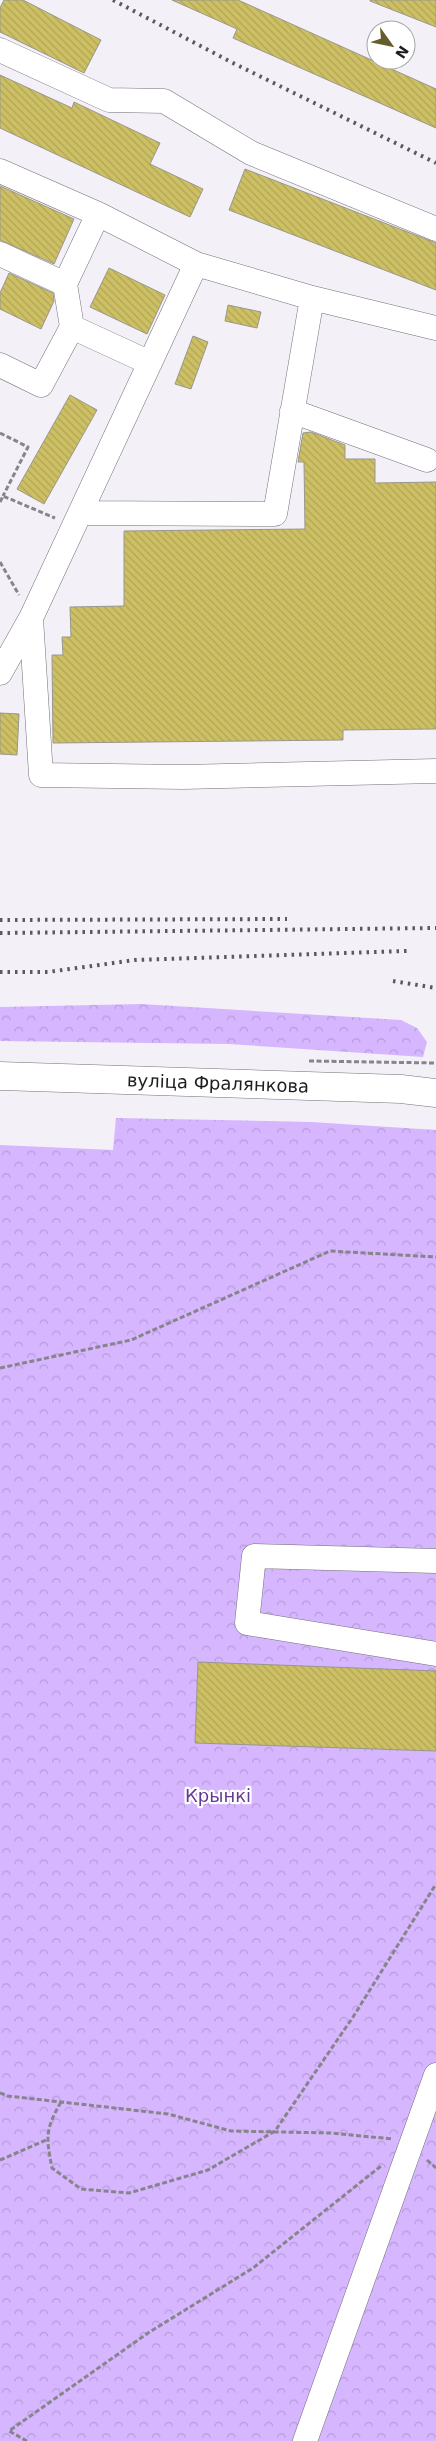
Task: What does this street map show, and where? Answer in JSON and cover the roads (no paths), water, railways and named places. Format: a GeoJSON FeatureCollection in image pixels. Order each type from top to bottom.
{"type":"FeatureCollection","features":[{"type":"Feature","properties":{"kind":"main road","name":"вуліца Фралянкова"},"geometry":{"type":"LineString","coordinates":[[0,1076],[401,1089],[436,1093]]}},
{"type":"Feature","properties":{"kind":"street"},"geometry":{"type":"LineString","coordinates":[[0,50],[109,100],[164,101],[251,153],[436,229]]}},
{"type":"Feature","properties":{"kind":"street"},"geometry":{"type":"LineString","coordinates":[[0,171],[98,214],[196,264],[312,298],[436,328]]}},
{"type":"Feature","properties":{"kind":"street"},"geometry":{"type":"LineString","coordinates":[[0,365],[41,385],[72,327],[65,284],[98,214]]}},
{"type":"Feature","properties":{"kind":"street"},"geometry":{"type":"LineString","coordinates":[[0,254],[65,284]]}},
{"type":"Feature","properties":{"kind":"street"},"geometry":{"type":"LineString","coordinates":[[0,673],[31,618],[196,264]]}},
{"type":"Feature","properties":{"kind":"street"},"geometry":{"type":"LineString","coordinates":[[77,520],[275,514],[312,298]]}},
{"type":"Feature","properties":{"kind":"street"},"geometry":{"type":"LineString","coordinates":[[72,327],[150,363]]}},
{"type":"Feature","properties":{"kind":"street"},"geometry":{"type":"LineString","coordinates":[[292,411],[427,460]]}},
{"type":"Feature","properties":{"kind":"street"},"geometry":{"type":"LineString","coordinates":[[31,618],[41,775],[183,777],[436,771]]}},
{"type":"Feature","properties":{"kind":"street"},"geometry":{"type":"LineString","coordinates":[[436,1561],[254,1556],[247,1623],[436,1654]]}},
{"type":"Feature","properties":{"kind":"street"},"geometry":{"type":"LineString","coordinates":[[305,2441],[436,2075]]}},
{"type":"Feature","properties":{"kind":"railway"},"geometry":{"type":"LineString","coordinates":[[113,0],[231,62],[436,163]]}},
{"type":"Feature","properties":{"kind":"railway"},"geometry":{"type":"LineString","coordinates":[[0,920],[287,919]]}},
{"type":"Feature","properties":{"kind":"railway"},"geometry":{"type":"LineString","coordinates":[[0,933],[436,928]]}},
{"type":"Feature","properties":{"kind":"railway"},"geometry":{"type":"LineString","coordinates":[[0,972],[48,972],[135,960],[407,951]]}},
{"type":"Feature","properties":{"kind":"railway"},"geometry":{"type":"LineString","coordinates":[[393,981],[436,988]]}},
{"type":"Feature","properties":{"kind":"park label","name":"Крынкі"},"geometry":{"type":"Point","coordinates":[218,1795]}}]}
